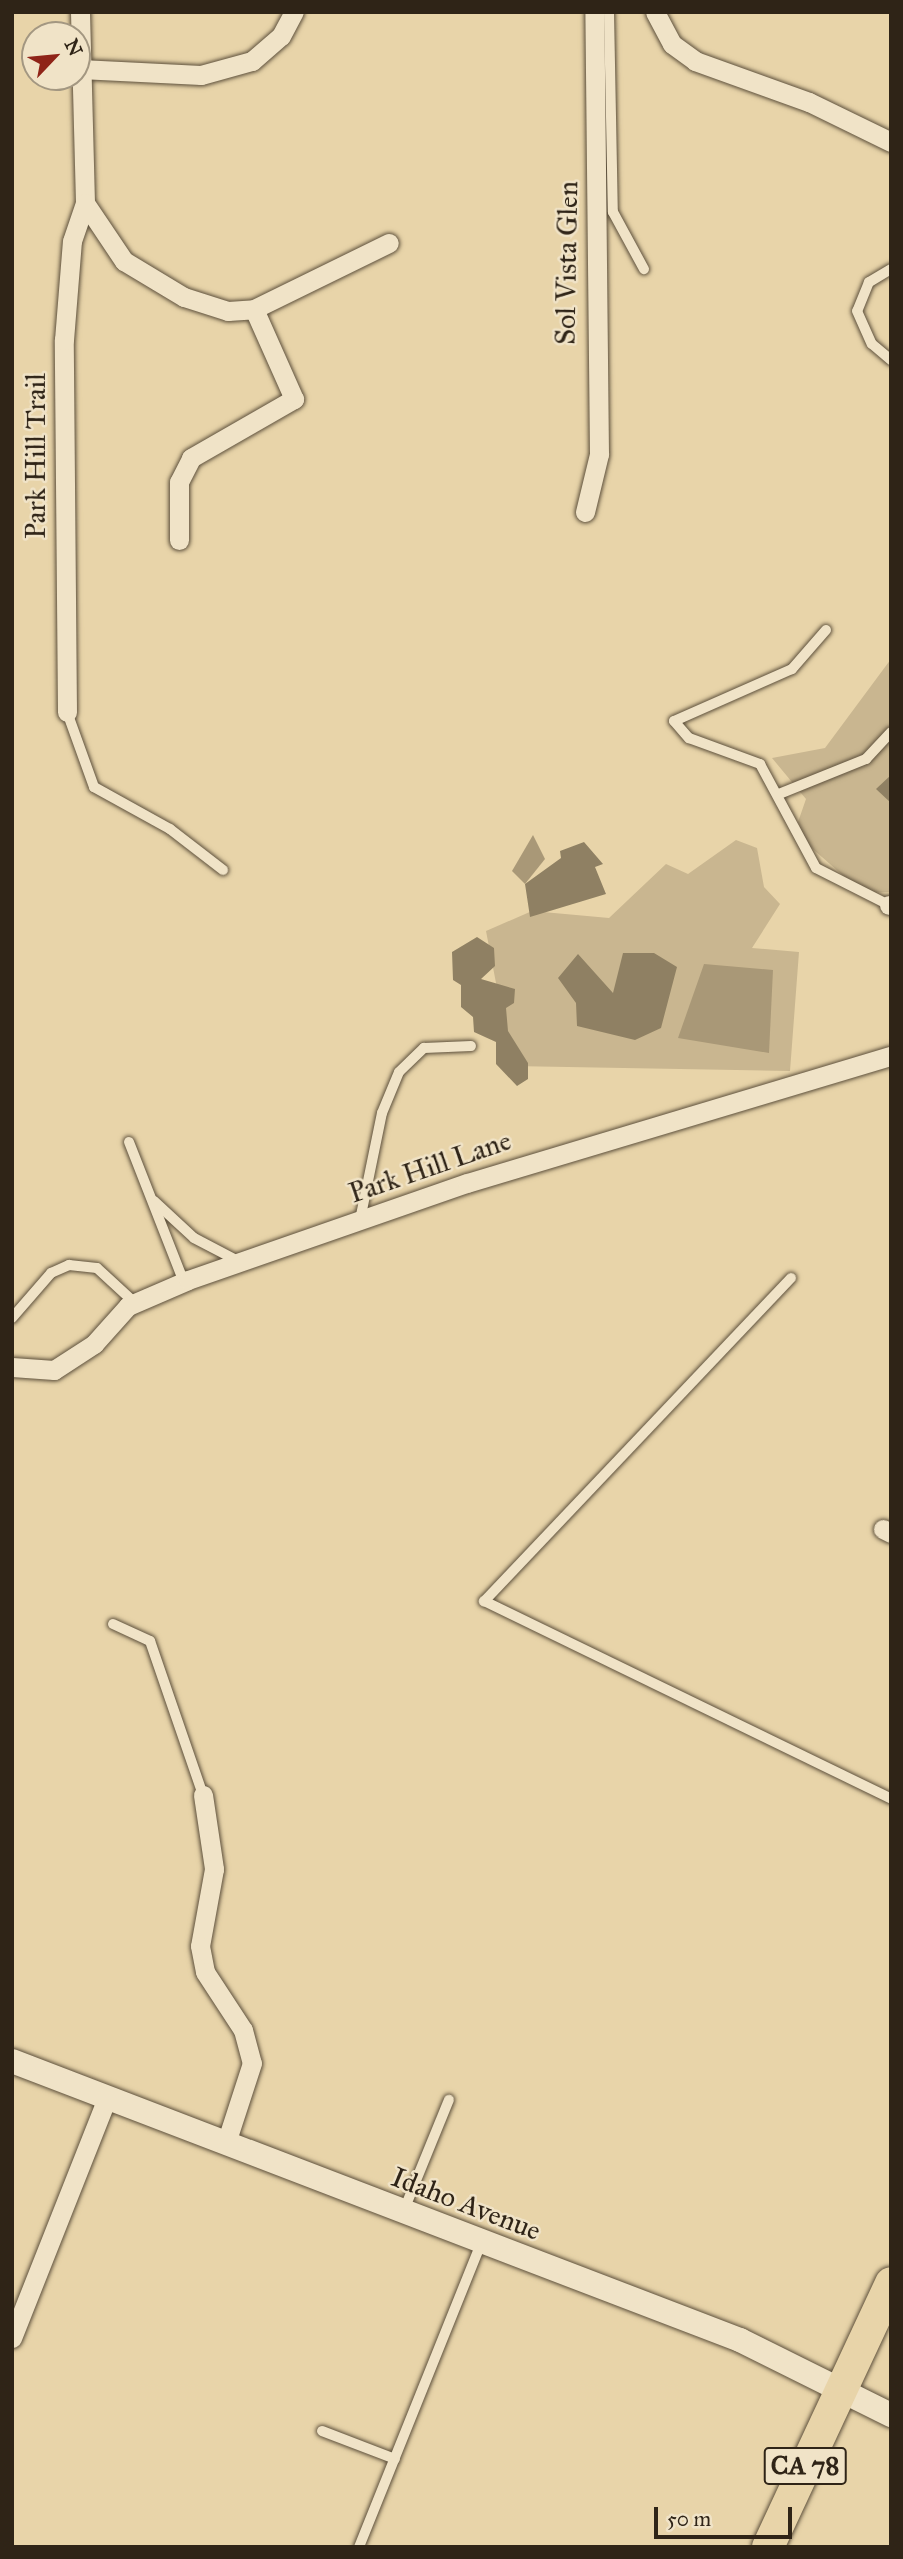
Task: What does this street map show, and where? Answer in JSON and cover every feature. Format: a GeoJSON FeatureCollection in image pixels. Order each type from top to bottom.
{"type":"FeatureCollection","features":[{"type":"Feature","properties":{"kind":"main road","name":"CA 78"},"geometry":{"type":"LineString","coordinates":[[768,2547],[891,2283]]}},
{"type":"Feature","properties":{"kind":"street"},"geometry":{"type":"LineString","coordinates":[[91,70],[201,75],[252,61],[281,36],[293,12]]}},
{"type":"Feature","properties":{"kind":"street","name":"Sol Vista Glen"},"geometry":{"type":"LineString","coordinates":[[584,512],[599,454],[594,12]]}},
{"type":"Feature","properties":{"kind":"street"},"geometry":{"type":"LineString","coordinates":[[655,12],[672,44],[695,61],[809,102],[891,142]]}},
{"type":"Feature","properties":{"kind":"street"},"geometry":{"type":"LineString","coordinates":[[81,91],[85,203],[124,261],[184,298],[228,311],[254,309],[390,243]]}},
{"type":"Feature","properties":{"kind":"street","name":"Park Hill Trail"},"geometry":{"type":"LineString","coordinates":[[66,712],[64,340],[72,241],[85,203]]}},
{"type":"Feature","properties":{"kind":"street"},"geometry":{"type":"LineString","coordinates":[[179,540],[178,482],[191,458],[294,399],[254,309]]}},
{"type":"Feature","properties":{"kind":"street","name":"Park Hill Lane"},"geometry":{"type":"LineString","coordinates":[[12,1367],[54,1370],[94,1344],[135,1303],[240,1262],[360,1220],[891,1056]]}},
{"type":"Feature","properties":{"kind":"street"},"geometry":{"type":"LineString","coordinates":[[203,1795],[214,1869],[200,1946],[205,1972],[243,2030],[252,2063],[226,2143]]}},
{"type":"Feature","properties":{"kind":"street","name":"Idaho Avenue"},"geometry":{"type":"LineString","coordinates":[[12,2061],[404,2211],[842,2386],[891,2415]]}},
{"type":"Feature","properties":{"kind":"street"},"geometry":{"type":"LineString","coordinates":[[12,2338],[107,2098]]}},
{"type":"Feature","properties":{"kind":"lane","name":"Sol Vista Glen"},"geometry":{"type":"LineString","coordinates":[[609,12],[613,212],[644,269]]}},
{"type":"Feature","properties":{"kind":"lane"},"geometry":{"type":"LineString","coordinates":[[891,269],[869,282],[857,311],[872,344],[891,360]]}},
{"type":"Feature","properties":{"kind":"lane"},"geometry":{"type":"LineString","coordinates":[[827,630],[792,669],[674,721],[689,737],[760,764],[779,794],[816,868],[890,905]]}},
{"type":"Feature","properties":{"kind":"lane"},"geometry":{"type":"LineString","coordinates":[[66,712],[94,787],[170,829],[223,870]]}},
{"type":"Feature","properties":{"kind":"lane"},"geometry":{"type":"LineString","coordinates":[[779,794],[866,759],[891,732]]}},
{"type":"Feature","properties":{"kind":"lane"},"geometry":{"type":"LineString","coordinates":[[360,1220],[382,1113],[398,1073],[424,1048],[471,1046]]}},
{"type":"Feature","properties":{"kind":"lane"},"geometry":{"type":"LineString","coordinates":[[129,1142],[184,1282]]}},
{"type":"Feature","properties":{"kind":"lane"},"geometry":{"type":"LineString","coordinates":[[151,1198],[194,1238],[240,1262]]}},
{"type":"Feature","properties":{"kind":"lane"},"geometry":{"type":"LineString","coordinates":[[12,1318],[51,1273],[69,1265],[97,1268],[135,1303]]}},
{"type":"Feature","properties":{"kind":"lane"},"geometry":{"type":"LineString","coordinates":[[791,1278],[484,1601],[891,1799]]}},
{"type":"Feature","properties":{"kind":"lane"},"geometry":{"type":"LineString","coordinates":[[113,1624],[150,1641],[203,1795]]}},
{"type":"Feature","properties":{"kind":"lane"},"geometry":{"type":"LineString","coordinates":[[404,2211],[449,2100]]}},
{"type":"Feature","properties":{"kind":"lane"},"geometry":{"type":"LineString","coordinates":[[359,2547],[481,2243]]}},
{"type":"Feature","properties":{"kind":"lane"},"geometry":{"type":"LineString","coordinates":[[323,2431],[395,2459]]}},
{"type":"Feature","properties":{"kind":"shaded area"},"geometry":{"type":"Polygon","coordinates":[[[891,659],[891,892],[863,893],[806,843],[798,822],[806,799],[772,758],[825,748],[891,659]]]}},
{"type":"Feature","properties":{"kind":"shaded area"},"geometry":{"type":"Polygon","coordinates":[[[533,835],[545,859],[525,884],[512,871],[533,835]]]}},
{"type":"Feature","properties":{"kind":"shaded area"},"geometry":{"type":"Polygon","coordinates":[[[736,840],[757,848],[764,887],[780,904],[752,948],[799,952],[790,1071],[512,1066],[486,931],[532,911],[609,918],[666,864],[688,874],[736,840]]]}},
{"type":"Feature","properties":{"kind":"shaded area"},"geometry":{"type":"Polygon","coordinates":[[[704,964],[773,970],[769,1053],[678,1038],[704,964]]]}},
{"type":"Feature","properties":{"kind":"building"},"geometry":{"type":"Polygon","coordinates":[[[891,775],[891,803],[876,789],[891,775]]]}},
{"type":"Feature","properties":{"kind":"building"},"geometry":{"type":"Polygon","coordinates":[[[584,842],[603,864],[595,867],[606,894],[530,917],[525,884],[561,858],[560,851],[584,842]]]}},
{"type":"Feature","properties":{"kind":"building"},"geometry":{"type":"Polygon","coordinates":[[[477,937],[494,948],[495,966],[481,979],[515,989],[514,1003],[506,1008],[508,1031],[528,1063],[528,1079],[517,1086],[496,1064],[496,1042],[474,1032],[473,1017],[461,1007],[461,985],[453,980],[452,952],[477,937]]]}},
{"type":"Feature","properties":{"kind":"building"},"geometry":{"type":"Polygon","coordinates":[[[623,953],[654,953],[677,967],[661,1028],[635,1040],[577,1026],[576,1003],[558,978],[578,954],[613,993],[623,953]]]}}]}
